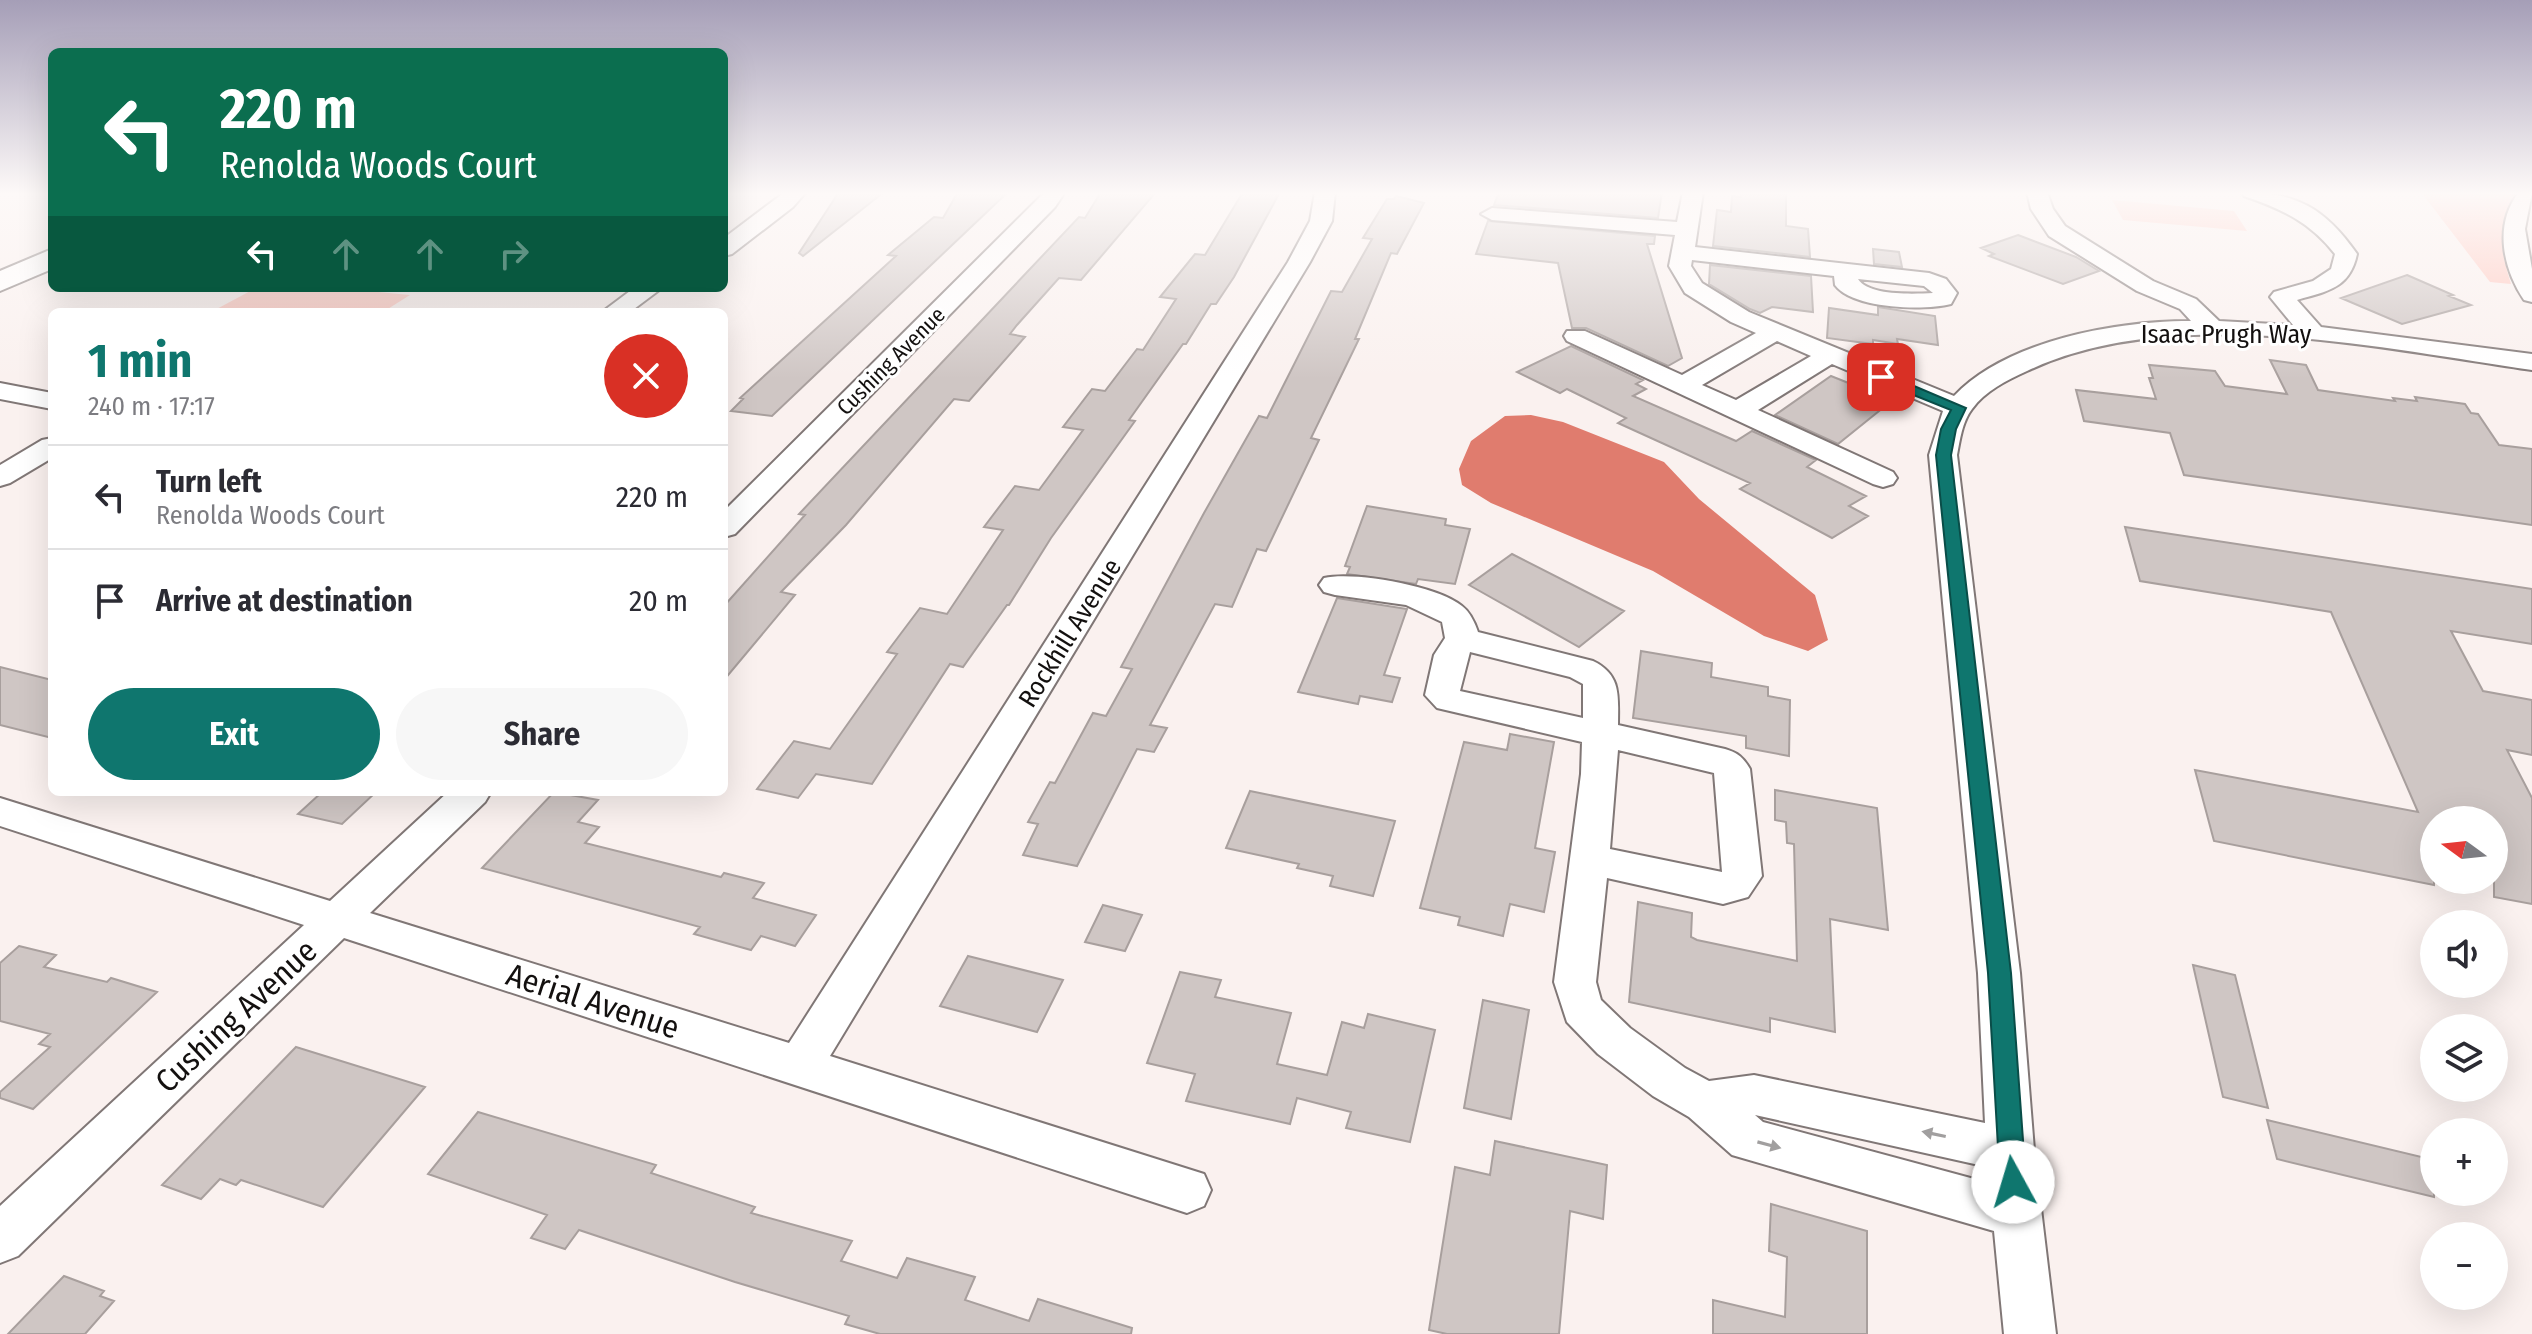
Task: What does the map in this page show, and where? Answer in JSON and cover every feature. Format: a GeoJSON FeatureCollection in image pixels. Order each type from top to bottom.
{"type":"FeatureCollection","features":[{"type":"Feature","properties":{"kind":"main road"},"geometry":{"type":"LineString","coordinates":[[0,282],[48,260]]}},
{"type":"Feature","properties":{"kind":"street","name":"Cushing Avenue"},"geometry":{"type":"LineString","coordinates":[[728,524],[997,254]]}},
{"type":"Feature","properties":{"kind":"street","name":"Rockhill Avenue"},"geometry":{"type":"LineString","coordinates":[[798,1068],[1303,254]]}},
{"type":"Feature","properties":{"kind":"street"},"geometry":{"type":"LineString","coordinates":[[1682,254],[1680,266],[1693,288],[1740,317],[1959,408]]}},
{"type":"Feature","properties":{"kind":"street"},"geometry":{"type":"LineString","coordinates":[[1758,254],[1845,270]]}},
{"type":"Feature","properties":{"kind":"street"},"geometry":{"type":"LineString","coordinates":[[2094,254],[2145,286],[2188,304],[2212,328]]}},
{"type":"Feature","properties":{"kind":"street"},"geometry":{"type":"LineString","coordinates":[[2313,333],[2282,297],[2321,286],[2342,272],[2346,254]]}},
{"type":"Feature","properties":{"kind":"street"},"geometry":{"type":"LineString","coordinates":[[2516,254],[2532,295]]}},
{"type":"Feature","properties":{"kind":"street"},"geometry":{"type":"LineString","coordinates":[[620,308],[644,292]]}},
{"type":"Feature","properties":{"kind":"street","name":"Isaac Prugh Way"},"geometry":{"type":"LineString","coordinates":[[2030,1334],[2010,1150],[1999,973],[1943,455],[1949,429],[1959,408],[1982,385],[2039,353],[2120,334],[2212,328],[2313,333],[2532,362]]}},
{"type":"Feature","properties":{"kind":"street"},"geometry":{"type":"LineString","coordinates":[[1683,385],[1775,332]]}},
{"type":"Feature","properties":{"kind":"street"},"geometry":{"type":"LineString","coordinates":[[1576,336],[1883,478]]}},
{"type":"Feature","properties":{"kind":"street"},"geometry":{"type":"LineString","coordinates":[[1737,411],[1830,355]]}},
{"type":"Feature","properties":{"kind":"street"},"geometry":{"type":"LineString","coordinates":[[0,391],[48,400]]}},
{"type":"Feature","properties":{"kind":"street"},"geometry":{"type":"LineString","coordinates":[[0,477],[48,448]]}},
{"type":"Feature","properties":{"kind":"street"},"geometry":{"type":"LineString","coordinates":[[1335,585],[1428,602],[1451,612],[1461,625],[1462,639],[1451,655],[1442,695],[1449,700],[1725,762],[1732,769],[1742,876],[1734,886],[1723,888],[1591,860]]}},
{"type":"Feature","properties":{"kind":"street"},"geometry":{"type":"LineString","coordinates":[[1462,639],[1581,669],[1595,676],[1601,685],[1591,860],[1575,982],[1582,1009],[1614,1041],[1669,1082],[1705,1102],[1749,1140],[2017,1214]]}},
{"type":"Feature","properties":{"kind":"street","name":"Cushing Avenue"},"geometry":{"type":"LineString","coordinates":[[0,1239],[468,796]]}},
{"type":"Feature","properties":{"kind":"street","name":"Aerial Avenue"},"geometry":{"type":"LineString","coordinates":[[0,812],[1187,1190]]}},
{"type":"Feature","properties":{"kind":"street"},"geometry":{"type":"LineString","coordinates":[[1705,1102],[1754,1095],[2010,1150]]}},
{"type":"Feature","properties":{"kind":"shaded area"},"geometry":{"type":"Polygon","coordinates":[[[2469,254],[2503,254],[2511,284],[2490,282],[2469,254]]]}},
{"type":"Feature","properties":{"kind":"shaded area"},"geometry":{"type":"Polygon","coordinates":[[[248,292],[378,292],[410,295],[389,308],[218,308],[248,292]]]}},
{"type":"Feature","properties":{"kind":"shaded area"},"geometry":{"type":"Polygon","coordinates":[[[1531,415],[1563,422],[1664,462],[1699,499],[1815,595],[1828,640],[1808,651],[1764,636],[1653,571],[1491,503],[1462,485],[1459,469],[1471,441],[1505,416],[1531,415]]]}},
{"type":"Feature","properties":{"kind":"building"},"geometry":{"type":"Polygon","coordinates":[[[942,254],[772,416],[731,411],[743,399],[740,398],[896,256],[888,255],[942,254]]]}},
{"type":"Feature","properties":{"kind":"building"},"geometry":{"type":"Polygon","coordinates":[[[1044,254],[1103,254],[1081,280],[1059,278],[1017,325],[1010,334],[1025,337],[969,401],[954,399],[846,525],[781,592],[795,595],[728,675],[728,602],[805,515],[799,514],[1044,254]]]}},
{"type":"Feature","properties":{"kind":"building"},"geometry":{"type":"Polygon","coordinates":[[[1195,254],[1246,254],[1216,304],[1211,304],[1186,344],[1129,420],[1135,421],[1051,538],[1009,605],[963,667],[950,664],[872,784],[816,774],[798,798],[757,789],[794,741],[830,749],[897,654],[887,652],[920,608],[947,614],[1003,530],[984,527],[1015,486],[1039,490],[1083,430],[1063,427],[1092,389],[1105,391],[1137,349],[1143,350],[1176,299],[1160,297],[1195,254]]]}},
{"type":"Feature","properties":{"kind":"building"},"geometry":{"type":"Polygon","coordinates":[[[1363,254],[1390,254],[1355,339],[1359,339],[1311,438],[1319,440],[1266,551],[1257,549],[1232,607],[1215,604],[1150,725],[1167,728],[1154,752],[1137,749],[1077,866],[1023,855],[1038,824],[1028,822],[1050,782],[1055,783],[1093,713],[1106,716],[1132,669],[1121,667],[1204,513],[1259,416],[1267,418],[1331,291],[1342,292],[1363,254]]]}},
{"type":"Feature","properties":{"kind":"building"},"geometry":{"type":"Polygon","coordinates":[[[1478,254],[1650,254],[1682,358],[1668,366],[1586,328],[1572,328],[1558,263],[1478,254]]]}},
{"type":"Feature","properties":{"kind":"building"},"geometry":{"type":"Polygon","coordinates":[[[1873,254],[1899,254],[1902,267],[1874,264],[1873,254]]]}},
{"type":"Feature","properties":{"kind":"building"},"geometry":{"type":"Polygon","coordinates":[[[2069,254],[2099,271],[2063,284],[1989,256],[2069,254]]]}},
{"type":"Feature","properties":{"kind":"building"},"geometry":{"type":"Polygon","coordinates":[[[1710,265],[1811,276],[1813,312],[1772,307],[1760,313],[1750,309],[1709,284],[1710,265]]]}},
{"type":"Feature","properties":{"kind":"building"},"geometry":{"type":"Polygon","coordinates":[[[2407,275],[2471,305],[2402,324],[2341,298],[2407,275]]]}},
{"type":"Feature","properties":{"kind":"building"},"geometry":{"type":"Polygon","coordinates":[[[1878,307],[1935,316],[1938,345],[1897,339],[1898,344],[1873,340],[1873,344],[1827,338],[1829,308],[1878,315],[1878,307]]]}},
{"type":"Feature","properties":{"kind":"building"},"geometry":{"type":"Polygon","coordinates":[[[1571,346],[1643,380],[1636,384],[1646,389],[1633,396],[1736,441],[1752,431],[1816,460],[1807,467],[1866,496],[1849,506],[1868,516],[1832,538],[1740,489],[1750,483],[1618,423],[1626,418],[1567,389],[1560,393],[1517,372],[1571,346]]]}},
{"type":"Feature","properties":{"kind":"building"},"geometry":{"type":"Polygon","coordinates":[[[2270,360],[2306,365],[2318,390],[2395,401],[2393,398],[2417,401],[2415,397],[2465,404],[2471,413],[2478,414],[2499,445],[2532,449],[2532,525],[2184,475],[2170,433],[2084,421],[2076,390],[2156,399],[2149,378],[2153,378],[2149,365],[2215,371],[2225,386],[2287,394],[2270,360]]]}},
{"type":"Feature","properties":{"kind":"building"},"geometry":{"type":"Polygon","coordinates":[[[1831,376],[1886,398],[1877,404],[1884,407],[1838,444],[1775,415],[1831,376]]]}},
{"type":"Feature","properties":{"kind":"building"},"geometry":{"type":"Polygon","coordinates":[[[1367,506],[1446,519],[1445,525],[1470,529],[1455,584],[1418,579],[1416,584],[1347,574],[1350,567],[1345,566],[1367,506]]]}},
{"type":"Feature","properties":{"kind":"building"},"geometry":{"type":"Polygon","coordinates":[[[2125,527],[2532,589],[2532,644],[2451,631],[2483,691],[2532,700],[2532,755],[2507,750],[2532,798],[2532,904],[2494,897],[2494,894],[2508,894],[2508,806],[2420,806],[2420,882],[2214,841],[2195,770],[2418,812],[2331,612],[2140,581],[2125,527]]]}},
{"type":"Feature","properties":{"kind":"building"},"geometry":{"type":"Polygon","coordinates":[[[1512,554],[1624,611],[1579,647],[1469,585],[1512,554]]]}},
{"type":"Feature","properties":{"kind":"building"},"geometry":{"type":"Polygon","coordinates":[[[1337,598],[1407,609],[1384,675],[1400,678],[1392,702],[1360,696],[1358,704],[1298,692],[1337,598]]]}},
{"type":"Feature","properties":{"kind":"building"},"geometry":{"type":"Polygon","coordinates":[[[1641,651],[1712,663],[1711,677],[1768,687],[1768,696],[1790,700],[1789,756],[1746,748],[1746,736],[1633,718],[1641,651]]]}},
{"type":"Feature","properties":{"kind":"building"},"geometry":{"type":"Polygon","coordinates":[[[0,667],[48,679],[48,737],[0,725],[0,667]]]}},
{"type":"Feature","properties":{"kind":"building"},"geometry":{"type":"Polygon","coordinates":[[[1510,734],[1554,742],[1535,848],[1555,852],[1544,912],[1510,904],[1503,936],[1458,925],[1460,917],[1420,908],[1464,742],[1507,750],[1510,734]]]}},
{"type":"Feature","properties":{"kind":"building"},"geometry":{"type":"Polygon","coordinates":[[[1775,790],[1877,808],[1888,930],[1830,919],[1835,1032],[1770,1018],[1770,1032],[1629,1002],[1638,902],[1692,913],[1691,937],[1697,940],[1797,961],[1794,844],[1787,843],[1786,822],[1775,820],[1775,790]]]}},
{"type":"Feature","properties":{"kind":"building"},"geometry":{"type":"Polygon","coordinates":[[[1250,791],[1395,821],[1373,896],[1330,886],[1333,876],[1297,868],[1299,864],[1226,848],[1250,791]]]}},
{"type":"Feature","properties":{"kind":"building"},"geometry":{"type":"Polygon","coordinates":[[[318,796],[372,796],[342,824],[298,814],[318,796]]]}},
{"type":"Feature","properties":{"kind":"building"},"geometry":{"type":"Polygon","coordinates":[[[550,796],[576,796],[598,800],[578,822],[599,827],[585,843],[721,877],[724,873],[764,883],[753,898],[816,915],[795,946],[761,936],[751,950],[694,934],[700,927],[482,868],[550,796]]]}},
{"type":"Feature","properties":{"kind":"building"},"geometry":{"type":"Polygon","coordinates":[[[1103,905],[1142,915],[1125,951],[1085,942],[1103,905]]]}},
{"type":"Feature","properties":{"kind":"building"},"geometry":{"type":"Polygon","coordinates":[[[19,946],[56,955],[44,967],[107,982],[111,978],[157,992],[33,1109],[0,1098],[0,1092],[50,1047],[39,1044],[50,1034],[0,1021],[0,963],[19,946]]]}},
{"type":"Feature","properties":{"kind":"building"},"geometry":{"type":"Polygon","coordinates":[[[968,956],[1063,980],[1037,1032],[940,1006],[968,956]]]}},
{"type":"Feature","properties":{"kind":"building"},"geometry":{"type":"Polygon","coordinates":[[[2193,965],[2235,975],[2268,1108],[2223,1097],[2193,965]]]}},
{"type":"Feature","properties":{"kind":"building"},"geometry":{"type":"Polygon","coordinates":[[[1180,972],[1221,980],[1215,997],[1291,1013],[1277,1064],[1327,1075],[1342,1022],[1364,1028],[1368,1014],[1435,1030],[1410,1142],[1346,1128],[1351,1112],[1297,1098],[1290,1124],[1186,1101],[1195,1074],[1147,1063],[1180,972]]]}},
{"type":"Feature","properties":{"kind":"building"},"geometry":{"type":"Polygon","coordinates":[[[1483,1000],[1529,1010],[1511,1119],[1464,1108],[1483,1000]]]}},
{"type":"Feature","properties":{"kind":"building"},"geometry":{"type":"Polygon","coordinates":[[[296,1047],[425,1087],[323,1207],[241,1180],[236,1185],[220,1179],[201,1199],[162,1185],[296,1047]]]}},
{"type":"Feature","properties":{"kind":"building"},"geometry":{"type":"Polygon","coordinates":[[[478,1112],[656,1165],[651,1173],[755,1207],[751,1213],[852,1241],[841,1261],[897,1278],[907,1258],[975,1277],[965,1300],[1029,1321],[1038,1299],[1132,1328],[1131,1334],[880,1334],[845,1324],[849,1316],[579,1230],[565,1249],[531,1238],[547,1215],[428,1174],[478,1112]]]}},
{"type":"Feature","properties":{"kind":"building"},"geometry":{"type":"Polygon","coordinates":[[[2267,1120],[2420,1157],[2420,1194],[2277,1159],[2267,1120]]]}},
{"type":"Feature","properties":{"kind":"building"},"geometry":{"type":"Polygon","coordinates":[[[1495,1141],[1607,1165],[1603,1219],[1570,1211],[1559,1334],[1447,1334],[1429,1330],[1455,1167],[1490,1175],[1495,1141]]]}},
{"type":"Feature","properties":{"kind":"building"},"geometry":{"type":"Polygon","coordinates":[[[1771,1204],[1867,1231],[1867,1334],[1713,1334],[1713,1300],[1785,1317],[1787,1257],[1769,1251],[1771,1204]]]}},
{"type":"Feature","properties":{"kind":"building"},"geometry":{"type":"Polygon","coordinates":[[[64,1276],[104,1291],[100,1296],[114,1301],[85,1334],[8,1334],[64,1276]]]}},
{"type":"Feature","properties":{"kind":"route"},"geometry":{"type":"LineString","coordinates":[[1881,377],[1959,408],[1949,429],[1943,455],[1999,973],[2013,1182]]}}]}
